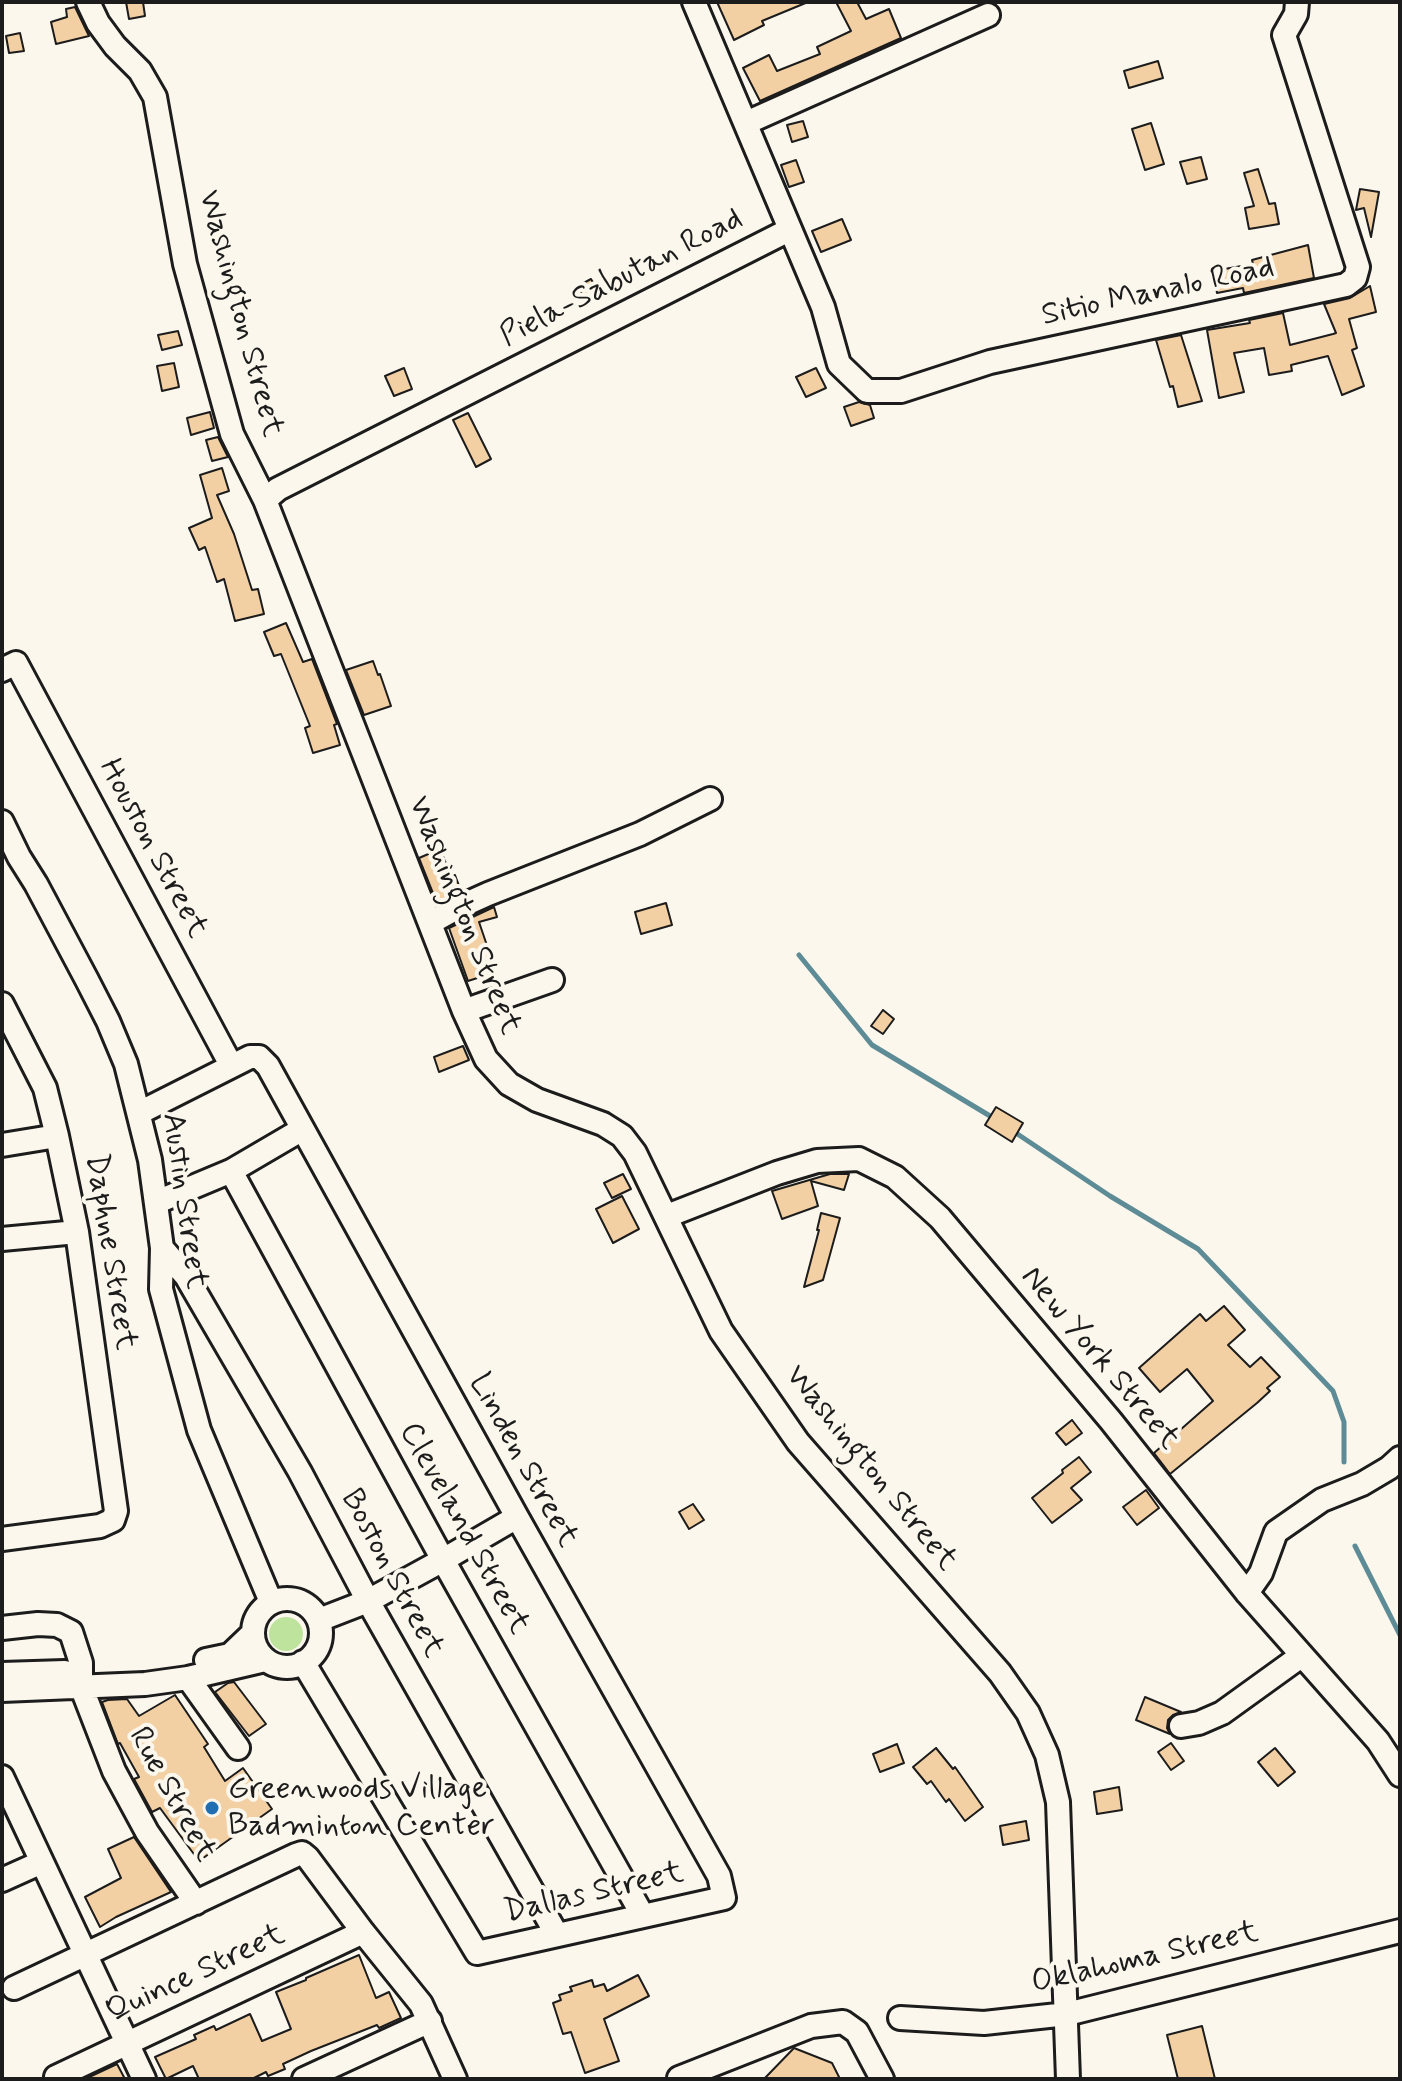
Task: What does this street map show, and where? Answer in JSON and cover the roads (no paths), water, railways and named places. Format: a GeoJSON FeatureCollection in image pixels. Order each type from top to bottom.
{"type":"FeatureCollection","features":[{"type":"Feature","properties":{"kind":"street","name":"Washington Street"},"geometry":{"type":"LineString","coordinates":[[88,2],[106,35],[140,71],[155,97],[185,264],[232,434],[265,500],[464,1011],[486,1059],[509,1084],[537,1100],[603,1124],[622,1136],[635,1153],[667,1216],[721,1331],[798,1442],[1000,1673],[1028,1713],[1047,1755],[1058,1802],[1068,2079]]}},
{"type":"Feature","properties":{"kind":"street","name":"Piela-Sabutan Road"},"geometry":{"type":"LineString","coordinates":[[265,500],[278,489],[789,230],[694,2]]}},
{"type":"Feature","properties":{"kind":"street","name":"Sitio Manalo Road"},"geometry":{"type":"LineString","coordinates":[[789,230],[823,307],[839,364],[867,391],[901,391],[990,362],[1346,285],[1355,278],[1358,267],[1284,35],[1296,14],[1297,2]]}},
{"type":"Feature","properties":{"kind":"street"},"geometry":{"type":"LineString","coordinates":[[746,123],[988,15]]}},
{"type":"Feature","properties":{"kind":"street","name":"Houston Street"},"geometry":{"type":"LineString","coordinates":[[9,666],[231,1065]]}},
{"type":"Feature","properties":{"kind":"street"},"geometry":{"type":"LineString","coordinates":[[430,923],[488,894],[640,834],[710,799]]}},
{"type":"Feature","properties":{"kind":"street","name":"Austin Street"},"geometry":{"type":"LineString","coordinates":[[2,822],[108,1021],[126,1064],[157,1202],[162,1248],[161,1289],[199,1430],[271,1602]]}},
{"type":"Feature","properties":{"kind":"street"},"geometry":{"type":"LineString","coordinates":[[464,1011],[552,980]]}},
{"type":"Feature","properties":{"kind":"street","name":"Daphne Street"},"geometry":{"type":"LineString","coordinates":[[2,1004],[45,1088],[57,1136],[77,1232],[116,1511],[113,1520],[100,1526],[2,1539]]}},
{"type":"Feature","properties":{"kind":"street","name":"Linden Street"},"geometry":{"type":"LineString","coordinates":[[231,1065],[250,1057],[259,1057],[268,1066],[719,1876],[724,1898]]}},
{"type":"Feature","properties":{"kind":"street"},"geometry":{"type":"LineString","coordinates":[[139,1113],[231,1065]]}},
{"type":"Feature","properties":{"kind":"street"},"geometry":{"type":"LineString","coordinates":[[157,1202],[231,1171],[301,1130]]}},
{"type":"Feature","properties":{"kind":"street"},"geometry":{"type":"LineString","coordinates":[[2,1145],[57,1136]]}},
{"type":"Feature","properties":{"kind":"street","name":"New York Street"},"geometry":{"type":"LineString","coordinates":[[667,1216],[777,1173],[817,1161],[859,1159],[895,1177],[940,1218],[1111,1421],[1247,1593],[1378,1741],[1400,1775]]}},
{"type":"Feature","properties":{"kind":"street","name":"Cleveland Street"},"geometry":{"type":"LineString","coordinates":[[231,1171],[443,1560],[643,1916]]}},
{"type":"Feature","properties":{"kind":"street"},"geometry":{"type":"LineString","coordinates":[[2,1239],[77,1232]]}},
{"type":"Feature","properties":{"kind":"street","name":"Boston Street"},"geometry":{"type":"LineString","coordinates":[[162,1248],[186,1276],[300,1472],[368,1601],[557,1935]]}},
{"type":"Feature","properties":{"kind":"street"},"geometry":{"type":"LineString","coordinates":[[1247,1593],[1261,1573],[1276,1532],[1322,1500],[1362,1484],[1400,1458]]}},
{"type":"Feature","properties":{"kind":"street"},"geometry":{"type":"LineString","coordinates":[[319,1620],[368,1601],[517,1517]]}},
{"type":"Feature","properties":{"kind":"street"},"geometry":{"type":"LineString","coordinates":[[2,1690],[185,1665],[230,1655],[252,1634],[257,1616],[271,1602],[282,1599],[304,1603],[319,1620],[320,1639],[311,1656],[294,1666],[284,1667],[265,1660],[252,1634]]}},
{"type":"Feature","properties":{"kind":"street","name":"Rue Street"},"geometry":{"type":"LineString","coordinates":[[2,1628],[57,1625],[71,1632],[81,1663],[81,1679],[114,1771],[147,1832],[196,1903]]}},
{"type":"Feature","properties":{"kind":"street"},"geometry":{"type":"LineString","coordinates":[[1181,1726],[1199,1723],[1222,1713],[1301,1656]]}},
{"type":"Feature","properties":{"kind":"street"},"geometry":{"type":"LineString","coordinates":[[2,1674],[145,1684],[188,1678],[265,1660]]}},
{"type":"Feature","properties":{"kind":"street","name":"Dallas Street"},"geometry":{"type":"LineString","coordinates":[[303,1662],[477,1953],[724,1898]]}},
{"type":"Feature","properties":{"kind":"street"},"geometry":{"type":"LineString","coordinates":[[188,1678],[238,1748]]}},
{"type":"Feature","properties":{"kind":"street"},"geometry":{"type":"LineString","coordinates":[[2,1777],[144,2079]]}},
{"type":"Feature","properties":{"kind":"street"},"geometry":{"type":"LineString","coordinates":[[14,1988],[302,1853],[421,2004],[455,2079]]}},
{"type":"Feature","properties":{"kind":"street"},"geometry":{"type":"LineString","coordinates":[[2,1880],[42,1862]]}},
{"type":"Feature","properties":{"kind":"street","name":"Oklahoma Street"},"geometry":{"type":"LineString","coordinates":[[900,2018],[984,2023],[1067,2014],[1400,1931]]}},
{"type":"Feature","properties":{"kind":"street","name":"Quince Street"},"geometry":{"type":"LineString","coordinates":[[56,2077],[363,1932]]}},
{"type":"Feature","properties":{"kind":"street"},"geometry":{"type":"LineString","coordinates":[[304,2079],[430,2021]]}},
{"type":"Feature","properties":{"kind":"street"},"geometry":{"type":"LineString","coordinates":[[679,2078],[811,2026],[843,2022],[857,2032],[882,2079]]}},
{"type":"Feature","properties":{"kind":"waterway"},"geometry":{"type":"LineString","coordinates":[[799,955],[872,1045],[995,1119]]}},
{"type":"Feature","properties":{"kind":"waterway"},"geometry":{"type":"LineString","coordinates":[[1013,1131],[1110,1196],[1198,1249],[1333,1391],[1344,1422],[1344,1462]]}},
{"type":"Feature","properties":{"kind":"waterway"},"geometry":{"type":"LineString","coordinates":[[1355,1546],[1400,1635]]}},
{"type":"Feature","properties":{"kind":"place","name":"Greenwoods Village Badminton Center"},"geometry":{"type":"Point","coordinates":[212,1808]}}]}
